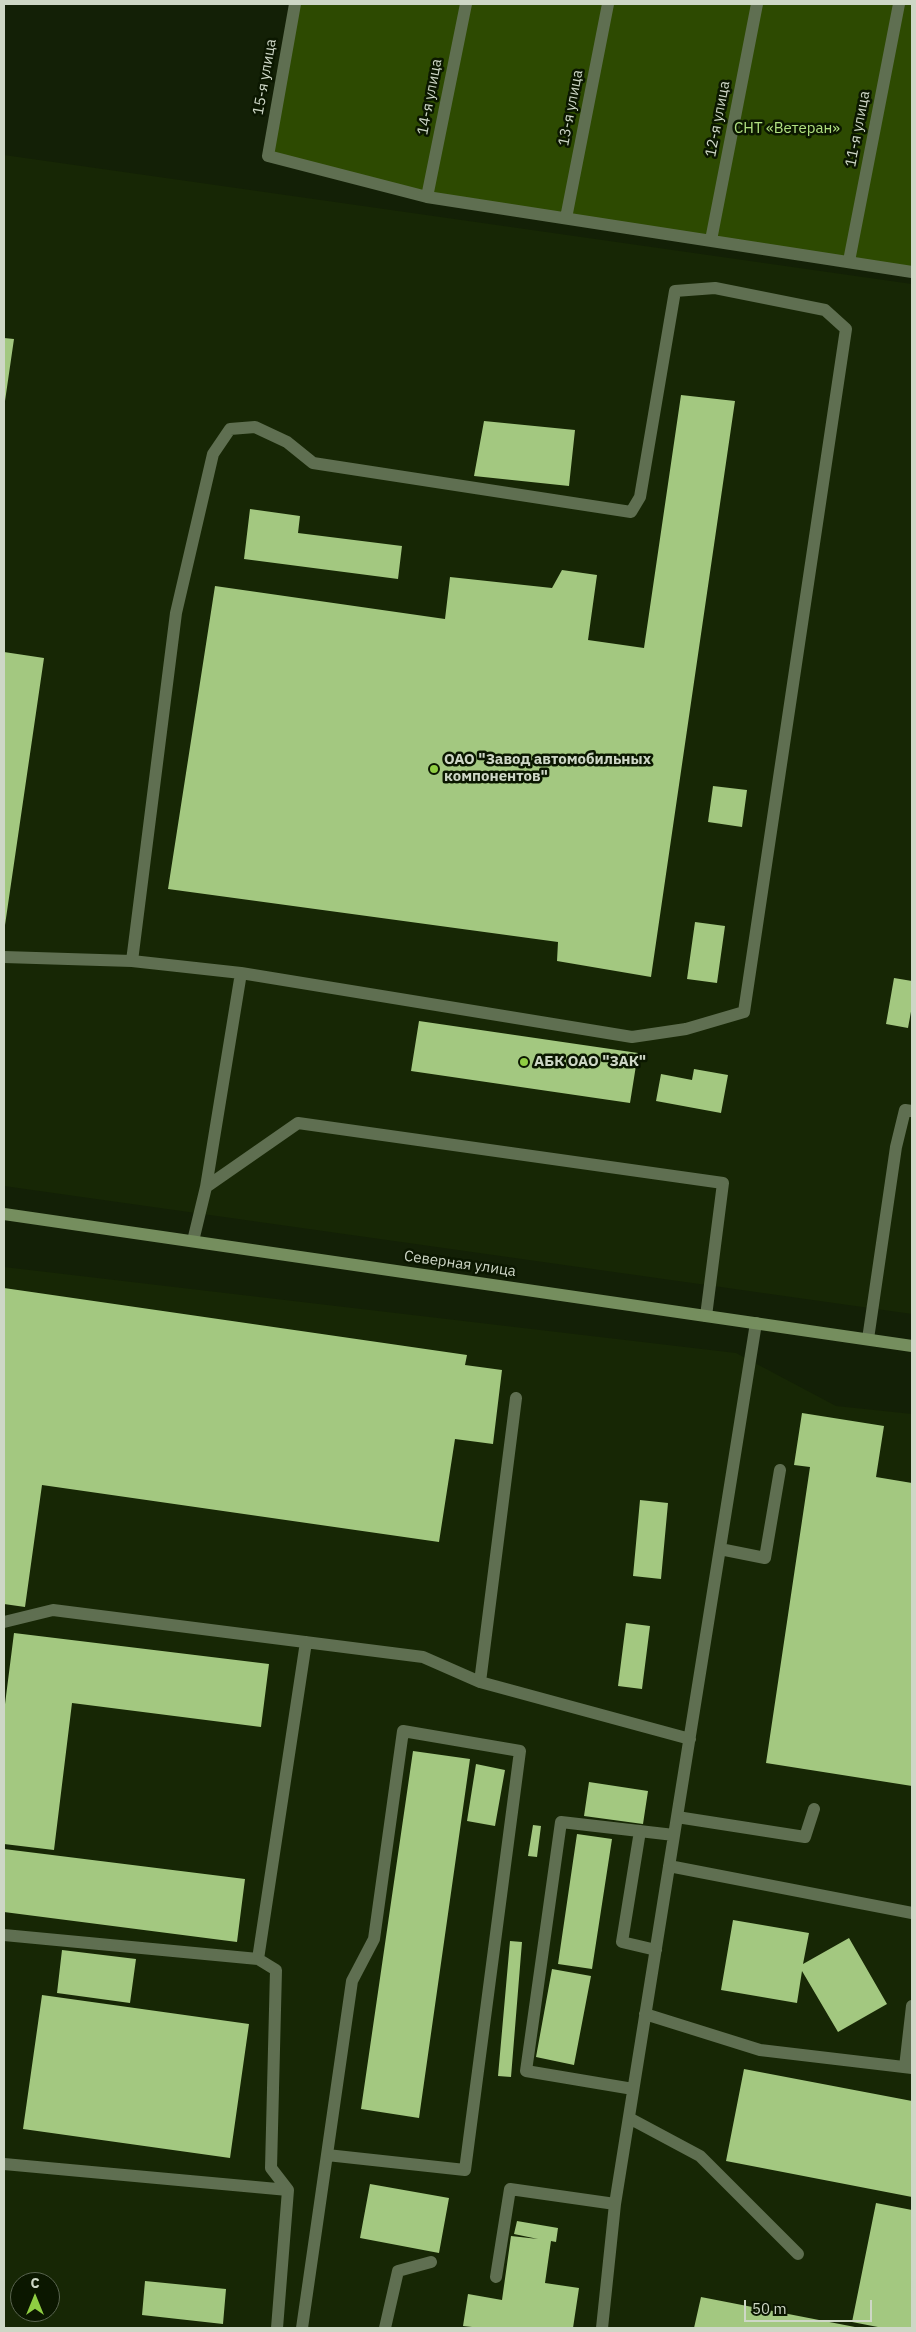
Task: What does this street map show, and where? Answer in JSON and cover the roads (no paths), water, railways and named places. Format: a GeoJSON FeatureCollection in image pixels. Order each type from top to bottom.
{"type":"FeatureCollection","features":[{"type":"Feature","properties":{"kind":"main road","name":"Северная улица"},"geometry":{"type":"LineString","coordinates":[[4,1214],[912,1346]]}},
{"type":"Feature","properties":{"kind":"street","name":"15-я улица"},"geometry":{"type":"LineString","coordinates":[[295,4],[268,156],[427,197]]}},
{"type":"Feature","properties":{"kind":"street","name":"14-я улица"},"geometry":{"type":"LineString","coordinates":[[427,197],[466,4]]}},
{"type":"Feature","properties":{"kind":"street","name":"13-я улица"},"geometry":{"type":"LineString","coordinates":[[566,218],[608,4]]}},
{"type":"Feature","properties":{"kind":"street","name":"12-я улица"},"geometry":{"type":"LineString","coordinates":[[711,240],[757,4]]}},
{"type":"Feature","properties":{"kind":"street","name":"11-я улица"},"geometry":{"type":"LineString","coordinates":[[849,261],[899,4]]}},
{"type":"Feature","properties":{"kind":"street"},"geometry":{"type":"LineString","coordinates":[[427,197],[912,272]]}},
{"type":"Feature","properties":{"kind":"street"},"geometry":{"type":"LineString","coordinates":[[4,957],[132,961],[241,972],[632,1037],[686,1029],[744,1012],[846,330],[825,310],[715,288],[675,291],[640,497],[631,512],[313,463],[287,442],[255,427],[230,429],[213,454],[176,613],[132,961]]}},
{"type":"Feature","properties":{"kind":"street"},"geometry":{"type":"LineString","coordinates":[[193,1241],[206,1187],[241,972]]}},
{"type":"Feature","properties":{"kind":"street"},"geometry":{"type":"LineString","coordinates":[[868,1339],[896,1147],[905,1110],[912,1111]]}},
{"type":"Feature","properties":{"kind":"street"},"geometry":{"type":"LineString","coordinates":[[206,1187],[298,1123],[723,1182],[706,1316]]}},
{"type":"Feature","properties":{"kind":"street"},"geometry":{"type":"LineString","coordinates":[[602,2328],[615,2204],[756,1323]]}},
{"type":"Feature","properties":{"kind":"street"},"geometry":{"type":"LineString","coordinates":[[480,1682],[516,1398]]}},
{"type":"Feature","properties":{"kind":"street"},"geometry":{"type":"LineString","coordinates":[[720,1549],[765,1558],[780,1470]]}},
{"type":"Feature","properties":{"kind":"street"},"geometry":{"type":"LineString","coordinates":[[4,1622],[53,1610],[423,1657],[480,1682],[690,1739]]}},
{"type":"Feature","properties":{"kind":"street"},"geometry":{"type":"LineString","coordinates":[[258,1959],[306,1642]]}},
{"type":"Feature","properties":{"kind":"street"},"geometry":{"type":"LineString","coordinates":[[302,2328],[352,1981],[374,1939],[403,1731],[520,1751],[465,2170],[327,2155]]}},
{"type":"Feature","properties":{"kind":"street"},"geometry":{"type":"LineString","coordinates":[[677,1817],[805,1837],[814,1809]]}},
{"type":"Feature","properties":{"kind":"street"},"geometry":{"type":"LineString","coordinates":[[634,2089],[526,2071],[561,1822],[674,1835]]}},
{"type":"Feature","properties":{"kind":"street"},"geometry":{"type":"LineString","coordinates":[[640,1831],[622,1942],[656,1950]]}},
{"type":"Feature","properties":{"kind":"street"},"geometry":{"type":"LineString","coordinates":[[669,1866],[912,1914]]}},
{"type":"Feature","properties":{"kind":"street"},"geometry":{"type":"LineString","coordinates":[[4,1935],[258,1959],[276,1970],[271,2168],[288,2190],[277,2328]]}},
{"type":"Feature","properties":{"kind":"street"},"geometry":{"type":"LineString","coordinates":[[645,2014],[760,2050],[909,2068],[912,2006]]}},
{"type":"Feature","properties":{"kind":"street"},"geometry":{"type":"LineString","coordinates":[[629,2118],[700,2156],[798,2254]]}},
{"type":"Feature","properties":{"kind":"street"},"geometry":{"type":"LineString","coordinates":[[4,2164],[288,2190]]}},
{"type":"Feature","properties":{"kind":"street"},"geometry":{"type":"LineString","coordinates":[[496,2277],[510,2189],[615,2204]]}},
{"type":"Feature","properties":{"kind":"street"},"geometry":{"type":"LineString","coordinates":[[385,2328],[398,2271],[431,2262]]}},
{"type":"Feature","properties":{"kind":"place","name":"ОАО \"Завод автомобильных компонентов\""},"geometry":{"type":"Point","coordinates":[434,769]}},
{"type":"Feature","properties":{"kind":"place","name":"АБК ОАО \"ЗАК\""},"geometry":{"type":"Point","coordinates":[524,1062]}},
{"type":"Feature","properties":{"kind":"park label","name":"СНТ «Ветеран»"},"geometry":{"type":"Point","coordinates":[787,129]}}]}
